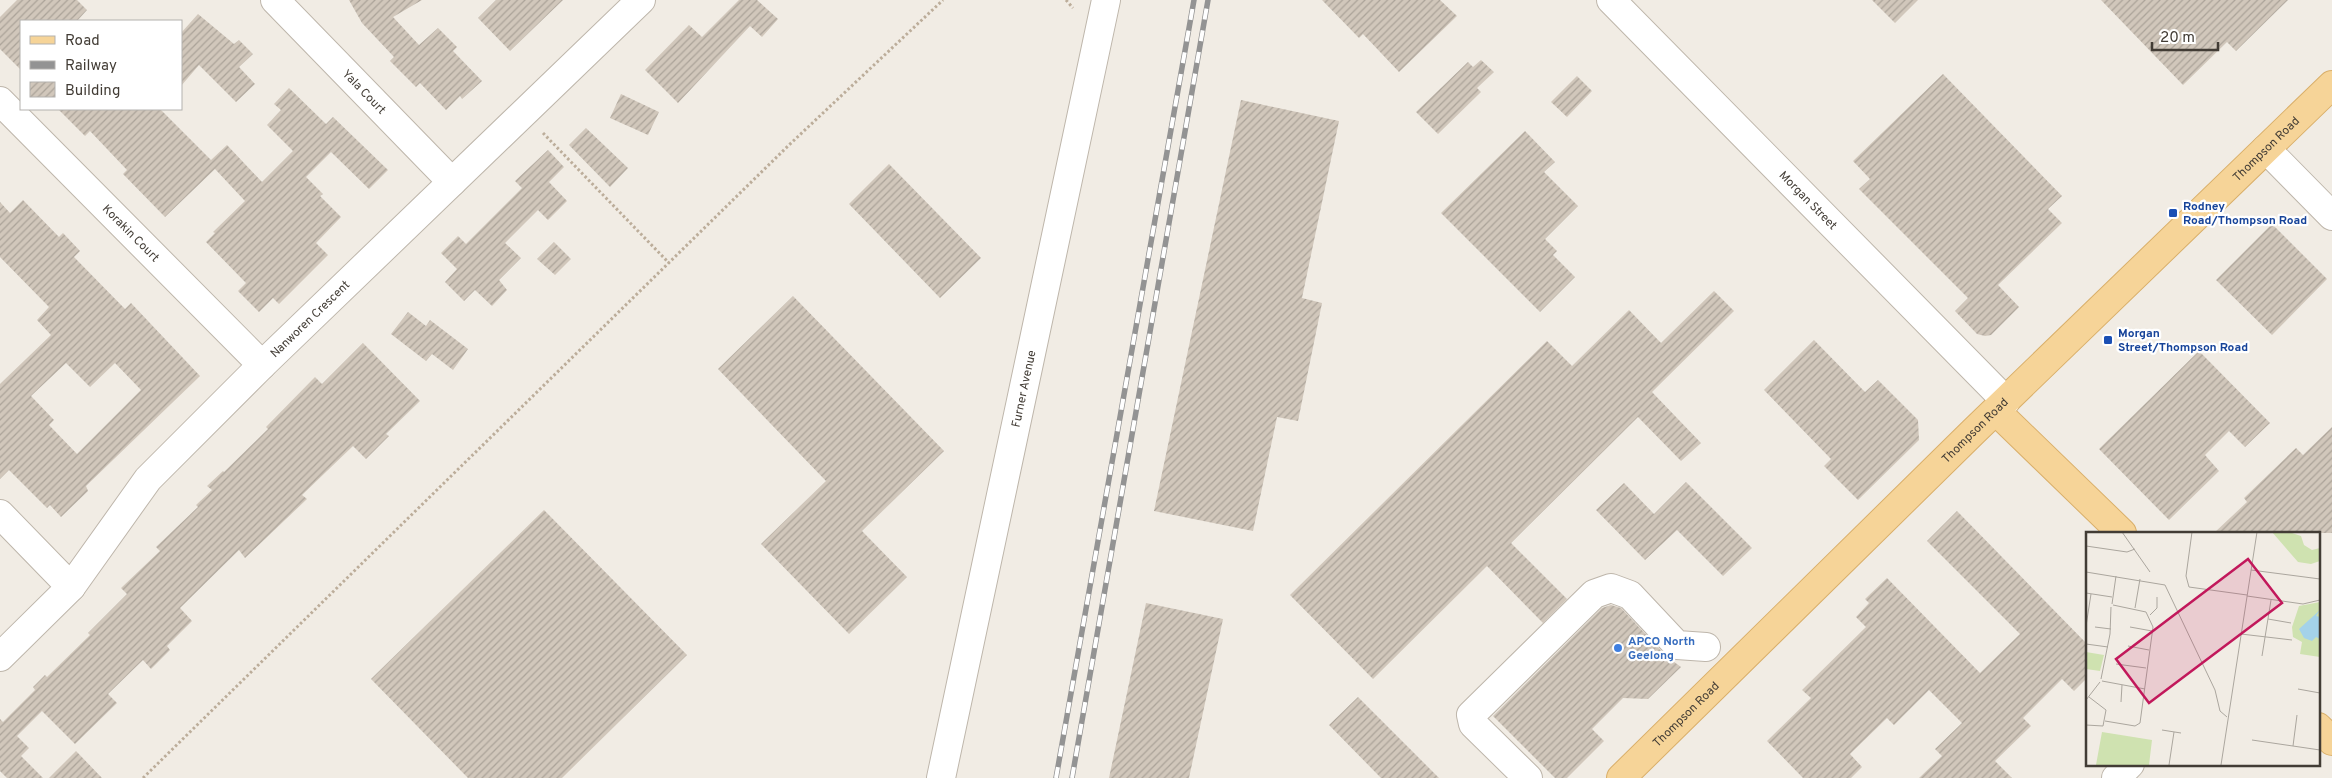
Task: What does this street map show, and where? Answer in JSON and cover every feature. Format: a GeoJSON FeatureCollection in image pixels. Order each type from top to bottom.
{"type":"FeatureCollection","features":[{"type":"Feature","properties":{"kind":"main road","name":"Thompson Road"},"geometry":{"type":"LineString","coordinates":[[1622,778],[2332,85]]}},
{"type":"Feature","properties":{"kind":"main road","name":"Morgan Street"},"geometry":{"type":"LineString","coordinates":[[2001,406],[2121,532]]}},
{"type":"Feature","properties":{"kind":"main road"},"geometry":{"type":"LineString","coordinates":[[2320,729],[2332,741]]}},
{"type":"Feature","properties":{"kind":"street","name":"Yala Court"},"geometry":{"type":"LineString","coordinates":[[275,0],[452,182]]}},
{"type":"Feature","properties":{"kind":"street","name":"Nanworen Crescent"},"geometry":{"type":"LineString","coordinates":[[0,657],[71,587],[148,478],[262,365],[641,0]]}},
{"type":"Feature","properties":{"kind":"street","name":"Furner Avenue"},"geometry":{"type":"LineString","coordinates":[[941,778],[1106,0]]}},
{"type":"Feature","properties":{"kind":"street","name":"Morgan Street"},"geometry":{"type":"LineString","coordinates":[[1611,0],[2001,406]]}},
{"type":"Feature","properties":{"kind":"street","name":"Korakin Court"},"geometry":{"type":"LineString","coordinates":[[0,101],[262,365]]}},
{"type":"Feature","properties":{"kind":"street"},"geometry":{"type":"LineString","coordinates":[[2266,149],[2332,216]]}},
{"type":"Feature","properties":{"kind":"street"},"geometry":{"type":"LineString","coordinates":[[0,514],[71,587]]}},
{"type":"Feature","properties":{"kind":"street"},"geometry":{"type":"LineString","coordinates":[[1528,778],[1473,724],[1471,715],[1594,594],[1611,588],[1630,595],[1677,645],[1706,647]]}},
{"type":"Feature","properties":{"kind":"street"},"geometry":{"type":"LineString","coordinates":[[2116,778],[2128,766]]}},
{"type":"Feature","properties":{"kind":"path"},"geometry":{"type":"LineString","coordinates":[[143,778],[789,145],[943,0]]}},
{"type":"Feature","properties":{"kind":"path"},"geometry":{"type":"LineString","coordinates":[[1066,0],[1073,8]]}},
{"type":"Feature","properties":{"kind":"path"},"geometry":{"type":"LineString","coordinates":[[543,133],[669,263]]}},
{"type":"Feature","properties":{"kind":"building"},"geometry":{"type":"Polygon","coordinates":[[[17,0],[77,0],[87,10],[78,20],[20,20],[20,69],[0,49],[0,17],[17,0]]]}},
{"type":"Feature","properties":{"kind":"building"},"geometry":{"type":"Polygon","coordinates":[[[349,0],[422,0],[393,17],[419,45],[438,28],[457,47],[453,51],[482,81],[462,99],[460,96],[446,110],[420,83],[416,87],[390,61],[394,57],[362,23],[349,0]]]}},
{"type":"Feature","properties":{"kind":"building"},"geometry":{"type":"Polygon","coordinates":[[[496,0],[563,0],[510,51],[478,18],[496,0]]]}},
{"type":"Feature","properties":{"kind":"building"},"geometry":{"type":"Polygon","coordinates":[[[739,0],[757,0],[778,19],[762,37],[750,26],[678,103],[645,70],[689,25],[702,37],[739,0]]]}},
{"type":"Feature","properties":{"kind":"building"},"geometry":{"type":"Polygon","coordinates":[[[1322,0],[1440,0],[1457,16],[1399,72],[1363,34],[1359,38],[1322,0]]]}},
{"type":"Feature","properties":{"kind":"building"},"geometry":{"type":"Polygon","coordinates":[[[1872,0],[1918,0],[1895,23],[1872,0]]]}},
{"type":"Feature","properties":{"kind":"building"},"geometry":{"type":"Polygon","coordinates":[[[2101,0],[2288,0],[2236,51],[2227,42],[2183,85],[2101,0]]]}},
{"type":"Feature","properties":{"kind":"building"},"geometry":{"type":"Polygon","coordinates":[[[198,14],[234,44],[239,40],[253,54],[239,67],[255,84],[236,102],[199,65],[182,85],[182,32],[198,14]]]}},
{"type":"Feature","properties":{"kind":"building"},"geometry":{"type":"Polygon","coordinates":[[[1481,60],[1494,72],[1477,88],[1481,92],[1438,134],[1416,112],[1468,62],[1473,67],[1481,60]]]}},
{"type":"Feature","properties":{"kind":"building"},"geometry":{"type":"Polygon","coordinates":[[[1943,74],[2062,196],[2048,209],[2062,223],[1998,285],[2019,307],[1991,335],[1977,334],[1955,311],[1968,298],[1859,189],[1870,179],[1853,161],[1943,74]]]}},
{"type":"Feature","properties":{"kind":"building"},"geometry":{"type":"Polygon","coordinates":[[[1577,76],[1592,91],[1567,117],[1551,102],[1577,76]]]}},
{"type":"Feature","properties":{"kind":"building"},"geometry":{"type":"Polygon","coordinates":[[[289,88],[326,124],[333,117],[388,170],[369,189],[331,152],[306,177],[323,194],[320,196],[341,217],[316,243],[328,255],[279,304],[273,298],[259,312],[238,291],[246,283],[206,242],[215,233],[213,232],[245,201],[215,169],[165,217],[123,174],[127,170],[90,131],[85,136],[59,110],[161,110],[211,160],[227,145],[262,182],[293,151],[267,125],[281,110],[274,104],[289,88]]]}},
{"type":"Feature","properties":{"kind":"building"},"geometry":{"type":"Polygon","coordinates":[[[621,94],[659,112],[648,135],[610,118],[621,94]]]}},
{"type":"Feature","properties":{"kind":"building"},"geometry":{"type":"Polygon","coordinates":[[[1241,100],[1339,121],[1302,298],[1322,303],[1298,421],[1277,417],[1253,531],[1154,511],[1241,100]]]}},
{"type":"Feature","properties":{"kind":"building"},"geometry":{"type":"Polygon","coordinates":[[[586,128],[628,168],[610,187],[569,145],[586,128]]]}},
{"type":"Feature","properties":{"kind":"building"},"geometry":{"type":"Polygon","coordinates":[[[1525,131],[1555,162],[1544,172],[1578,206],[1545,239],[1557,251],[1553,255],[1575,277],[1540,312],[1441,213],[1525,131]]]}},
{"type":"Feature","properties":{"kind":"building"},"geometry":{"type":"Polygon","coordinates":[[[548,150],[564,167],[549,182],[567,201],[548,220],[538,210],[505,243],[521,258],[499,280],[507,290],[492,306],[475,290],[464,301],[445,282],[457,269],[441,253],[458,236],[466,244],[522,188],[515,181],[548,150]]]}},
{"type":"Feature","properties":{"kind":"building"},"geometry":{"type":"Polygon","coordinates":[[[889,164],[981,258],[940,298],[849,204],[889,164]]]}},
{"type":"Feature","properties":{"kind":"building"},"geometry":{"type":"Polygon","coordinates":[[[23,200],[59,237],[63,233],[80,251],[74,257],[125,309],[131,303],[200,376],[86,486],[88,491],[61,517],[50,505],[47,508],[9,470],[0,479],[0,384],[51,335],[37,320],[49,307],[0,257],[0,202],[10,213],[23,200]],[[66,363],[31,396],[54,420],[49,425],[77,454],[141,390],[115,363],[90,387],[66,363]]]}},
{"type":"Feature","properties":{"kind":"building"},"geometry":{"type":"Polygon","coordinates":[[[2272,224],[2327,279],[2272,335],[2216,280],[2272,224]]]}},
{"type":"Feature","properties":{"kind":"building"},"geometry":{"type":"Polygon","coordinates":[[[554,242],[571,259],[555,275],[537,259],[554,242]]]}},
{"type":"Feature","properties":{"kind":"building"},"geometry":{"type":"Polygon","coordinates":[[[1714,291],[1734,311],[1652,392],[1701,443],[1681,461],[1638,417],[1511,543],[1567,599],[1543,623],[1487,566],[1373,679],[1290,595],[1547,341],[1572,366],[1629,310],[1661,343],[1714,291]]]}},
{"type":"Feature","properties":{"kind":"building"},"geometry":{"type":"Polygon","coordinates":[[[793,296],[944,451],[862,531],[907,577],[849,634],[761,544],[826,481],[718,369],[793,296]]]}},
{"type":"Feature","properties":{"kind":"building"},"geometry":{"type":"Polygon","coordinates":[[[408,312],[426,326],[430,320],[468,349],[453,370],[432,354],[426,361],[391,334],[408,312]]]}},
{"type":"Feature","properties":{"kind":"building"},"geometry":{"type":"Polygon","coordinates":[[[1814,340],[1865,392],[1878,380],[1918,420],[1919,440],[1858,500],[1824,466],[1831,459],[1764,390],[1814,340]]]}},
{"type":"Feature","properties":{"kind":"building"},"geometry":{"type":"Polygon","coordinates":[[[363,343],[420,401],[386,434],[389,436],[366,459],[353,446],[302,495],[307,499],[245,558],[239,550],[180,608],[192,621],[167,646],[170,650],[151,669],[143,660],[108,694],[117,703],[75,744],[42,711],[17,736],[29,748],[21,756],[43,778],[7,778],[0,771],[0,719],[3,722],[35,690],[33,687],[45,675],[47,677],[90,635],[88,633],[127,594],[121,588],[160,551],[156,547],[198,507],[196,505],[212,490],[207,486],[268,429],[266,427],[315,377],[322,384],[363,343]]]}},
{"type":"Feature","properties":{"kind":"building"},"geometry":{"type":"Polygon","coordinates":[[[2199,351],[2270,423],[2245,447],[2229,431],[2205,455],[2219,471],[2169,520],[2099,449],[2199,351]]]}},
{"type":"Feature","properties":{"kind":"building"},"geometry":{"type":"Polygon","coordinates":[[[2332,427],[2332,533],[2215,532],[2247,502],[2244,498],[2296,448],[2303,455],[2332,427]]]}},
{"type":"Feature","properties":{"kind":"building"},"geometry":{"type":"Polygon","coordinates":[[[1686,482],[1752,548],[1723,576],[1677,530],[1645,560],[1596,510],[1624,483],[1654,514],[1686,482]]]}},
{"type":"Feature","properties":{"kind":"building"},"geometry":{"type":"Polygon","coordinates":[[[544,510],[687,655],[562,778],[468,778],[371,679],[544,510]]]}},
{"type":"Feature","properties":{"kind":"building"},"geometry":{"type":"Polygon","coordinates":[[[1957,511],[2086,643],[2086,679],[2074,691],[2062,679],[2023,718],[2031,726],[1995,761],[2012,778],[1919,778],[1942,756],[1935,749],[1962,723],[1929,690],[1894,725],[1887,718],[1850,754],[1862,767],[1851,778],[1803,778],[1767,741],[1811,698],[1802,690],[1866,627],[1856,617],[1869,603],[1865,599],[1887,578],[1980,673],[2020,634],[1927,541],[1957,511]]]}},
{"type":"Feature","properties":{"kind":"building"},"geometry":{"type":"Polygon","coordinates":[[[1146,603],[1223,619],[1189,778],[1109,778],[1146,603]]]}},
{"type":"Feature","properties":{"kind":"building"},"geometry":{"type":"Polygon","coordinates":[[[1611,605],[1621,608],[1666,656],[1681,667],[1648,699],[1623,698],[1592,729],[1604,741],[1567,778],[1555,778],[1493,716],[1602,608],[1611,605]]]}},
{"type":"Feature","properties":{"kind":"building"},"geometry":{"type":"Polygon","coordinates":[[[1358,697],[1439,778],[1381,778],[1329,725],[1358,697]]]}},
{"type":"Feature","properties":{"kind":"building"},"geometry":{"type":"Polygon","coordinates":[[[76,751],[102,778],[49,778],[76,751]]]}},
{"type":"Feature","properties":{"kind":"railway"},"geometry":{"type":"LineString","coordinates":[[1056,778],[1194,0]]}},
{"type":"Feature","properties":{"kind":"railway"},"geometry":{"type":"LineString","coordinates":[[1072,778],[1208,0]]}},
{"type":"Feature","properties":{"kind":"place","name":"Rodney Road/Thompson Road"},"geometry":{"type":"Point","coordinates":[2173,213]}},
{"type":"Feature","properties":{"kind":"place","name":"Morgan Street/Thompson Road"},"geometry":{"type":"Point","coordinates":[2108,340]}},
{"type":"Feature","properties":{"kind":"place","name":"APCO North Geelong"},"geometry":{"type":"Point","coordinates":[1618,648]}}]}
